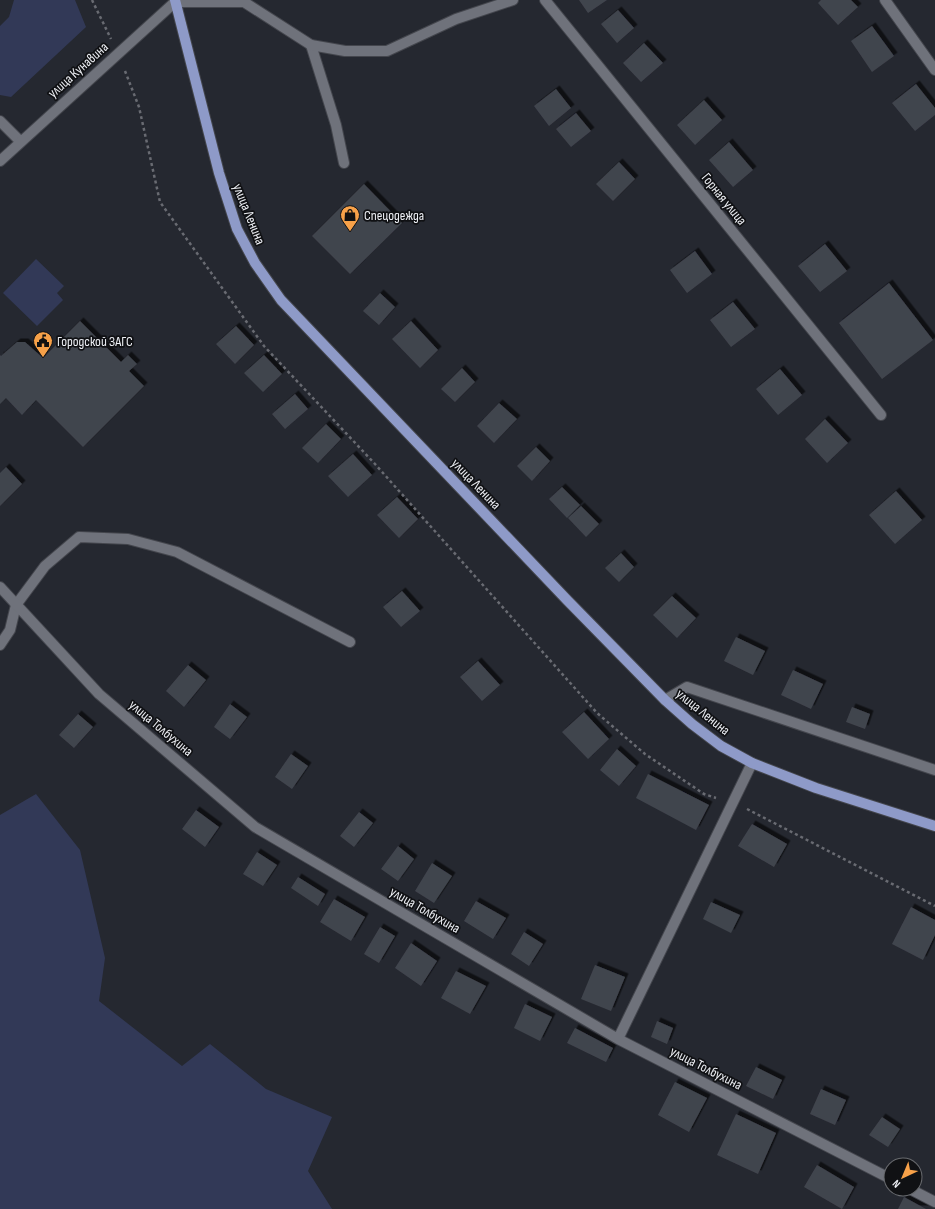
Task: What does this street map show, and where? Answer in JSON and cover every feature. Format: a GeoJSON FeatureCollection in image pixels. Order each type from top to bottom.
{"type":"FeatureCollection","features":[{"type":"Feature","properties":{"kind":"main road","name":"улица Ленина"},"geometry":{"type":"LineString","coordinates":[[175,1],[219,173],[237,229],[255,263],[281,300],[557,589],[665,700],[692,724],[721,746],[752,763],[816,788],[935,826]]}},
{"type":"Feature","properties":{"kind":"street"},"geometry":{"type":"LineString","coordinates":[[175,1],[244,2],[311,45],[345,51],[387,51],[456,20],[512,0]]}},
{"type":"Feature","properties":{"kind":"street","name":"Горная улица"},"geometry":{"type":"LineString","coordinates":[[545,0],[881,415]]}},
{"type":"Feature","properties":{"kind":"street"},"geometry":{"type":"LineString","coordinates":[[885,0],[935,70]]}},
{"type":"Feature","properties":{"kind":"street","name":"улица Кунавина"},"geometry":{"type":"LineString","coordinates":[[0,160],[175,1]]}},
{"type":"Feature","properties":{"kind":"street"},"geometry":{"type":"LineString","coordinates":[[311,45],[336,125],[344,163]]}},
{"type":"Feature","properties":{"kind":"street"},"geometry":{"type":"LineString","coordinates":[[0,121],[20,141]]}},
{"type":"Feature","properties":{"kind":"street"},"geometry":{"type":"LineString","coordinates":[[0,645],[10,630],[16,605],[45,566],[79,537],[128,538],[178,552],[350,642]]}},
{"type":"Feature","properties":{"kind":"street","name":"улица Толбухина"},"geometry":{"type":"LineString","coordinates":[[0,587],[99,694],[255,827],[618,1039],[883,1175]]}},
{"type":"Feature","properties":{"kind":"street"},"geometry":{"type":"LineString","coordinates":[[665,700],[687,687],[935,770]]}},
{"type":"Feature","properties":{"kind":"street"},"geometry":{"type":"LineString","coordinates":[[618,1039],[752,763]]}},
{"type":"Feature","properties":{"kind":"street"},"geometry":{"type":"LineString","coordinates":[[923,1196],[935,1202]]}},
{"type":"Feature","properties":{"kind":"path"},"geometry":{"type":"LineString","coordinates":[[92,0],[118,53],[139,107],[160,202],[264,346],[375,464],[597,713],[645,754],[704,794],[731,804],[738,804],[935,906]]}},
{"type":"Feature","properties":{"kind":"shaded area"},"geometry":{"type":"Polygon","coordinates":[[[14,0],[75,0],[86,27],[11,97],[0,95],[0,26],[9,17],[14,0]]]}},
{"type":"Feature","properties":{"kind":"shaded area"},"geometry":{"type":"Polygon","coordinates":[[[36,259],[64,286],[57,293],[63,300],[37,326],[3,293],[36,259]]]}},
{"type":"Feature","properties":{"kind":"shaded area"},"geometry":{"type":"Polygon","coordinates":[[[36,794],[80,850],[105,958],[99,1001],[182,1066],[210,1044],[266,1089],[332,1117],[308,1171],[332,1209],[0,1209],[0,815],[36,794]]]}},
{"type":"Feature","properties":{"kind":"building"},"geometry":{"type":"Polygon","coordinates":[[[579,0],[607,0],[588,13],[579,0]]]}},
{"type":"Feature","properties":{"kind":"building"},"geometry":{"type":"Polygon","coordinates":[[[821,0],[851,0],[858,7],[838,25],[818,3],[821,0]]]}},
{"type":"Feature","properties":{"kind":"building"},"geometry":{"type":"Polygon","coordinates":[[[618,10],[634,28],[617,43],[601,24],[618,10]]]}},
{"type":"Feature","properties":{"kind":"building"},"geometry":{"type":"Polygon","coordinates":[[[872,26],[894,56],[872,72],[851,41],[872,26]]]}},
{"type":"Feature","properties":{"kind":"building"},"geometry":{"type":"Polygon","coordinates":[[[644,43],[663,63],[641,82],[623,63],[644,43]]]}},
{"type":"Feature","properties":{"kind":"building"},"geometry":{"type":"Polygon","coordinates":[[[916,84],[935,108],[935,115],[915,131],[892,103],[916,84]]]}},
{"type":"Feature","properties":{"kind":"building"},"geometry":{"type":"Polygon","coordinates":[[[556,89],[571,108],[549,126],[534,106],[556,89]]]}},
{"type":"Feature","properties":{"kind":"building"},"geometry":{"type":"Polygon","coordinates":[[[704,100],[722,120],[695,145],[677,125],[704,100]]]}},
{"type":"Feature","properties":{"kind":"building"},"geometry":{"type":"Polygon","coordinates":[[[576,113],[591,131],[571,147],[556,129],[576,113]]]}},
{"type":"Feature","properties":{"kind":"building"},"geometry":{"type":"Polygon","coordinates":[[[729,142],[753,170],[733,187],[709,160],[729,142]]]}},
{"type":"Feature","properties":{"kind":"building"},"geometry":{"type":"Polygon","coordinates":[[[619,162],[635,179],[613,201],[596,184],[619,162]]]}},
{"type":"Feature","properties":{"kind":"building"},"geometry":{"type":"Polygon","coordinates":[[[364,184],[402,223],[350,274],[312,236],[364,184]]]}},
{"type":"Feature","properties":{"kind":"building"},"geometry":{"type":"Polygon","coordinates":[[[825,244],[847,271],[820,292],[798,266],[825,244]]]}},
{"type":"Feature","properties":{"kind":"building"},"geometry":{"type":"Polygon","coordinates":[[[695,251],[712,274],[687,293],[670,270],[695,251]]]}},
{"type":"Feature","properties":{"kind":"building"},"geometry":{"type":"Polygon","coordinates":[[[889,283],[933,340],[882,379],[839,323],[889,283]]]}},
{"type":"Feature","properties":{"kind":"building"},"geometry":{"type":"Polygon","coordinates":[[[380,293],[395,307],[379,325],[363,311],[380,293]]]}},
{"type":"Feature","properties":{"kind":"building"},"geometry":{"type":"Polygon","coordinates":[[[733,302],[755,329],[731,347],[710,320],[733,302]]]}},
{"type":"Feature","properties":{"kind":"building"},"geometry":{"type":"Polygon","coordinates":[[[80,321],[121,362],[128,355],[137,364],[129,371],[144,386],[83,447],[36,400],[22,415],[6,398],[0,404],[0,355],[1,356],[17,342],[25,342],[43,358],[80,321]]]}},
{"type":"Feature","properties":{"kind":"building"},"geometry":{"type":"Polygon","coordinates":[[[411,321],[438,350],[420,368],[392,339],[411,321]]]}},
{"type":"Feature","properties":{"kind":"building"},"geometry":{"type":"Polygon","coordinates":[[[236,326],[254,345],[235,364],[216,344],[236,326]]]}},
{"type":"Feature","properties":{"kind":"building"},"geometry":{"type":"Polygon","coordinates":[[[264,355],[282,374],[263,392],[244,373],[264,355]]]}},
{"type":"Feature","properties":{"kind":"building"},"geometry":{"type":"Polygon","coordinates":[[[462,368],[475,382],[455,402],[441,389],[462,368]]]}},
{"type":"Feature","properties":{"kind":"building"},"geometry":{"type":"Polygon","coordinates":[[[780,369],[802,395],[778,415],[756,389],[780,369]]]}},
{"type":"Feature","properties":{"kind":"building"},"geometry":{"type":"Polygon","coordinates":[[[295,394],[308,409],[285,429],[272,414],[295,394]]]}},
{"type":"Feature","properties":{"kind":"building"},"geometry":{"type":"Polygon","coordinates":[[[499,403],[517,419],[494,443],[477,426],[499,403]]]}},
{"type":"Feature","properties":{"kind":"building"},"geometry":{"type":"Polygon","coordinates":[[[825,419],[848,443],[827,463],[805,439],[825,419]]]}},
{"type":"Feature","properties":{"kind":"building"},"geometry":{"type":"Polygon","coordinates":[[[326,424],[341,439],[318,463],[302,448],[326,424]]]}},
{"type":"Feature","properties":{"kind":"building"},"geometry":{"type":"Polygon","coordinates":[[[536,447],[550,461],[532,481],[517,466],[536,447]]]}},
{"type":"Feature","properties":{"kind":"building"},"geometry":{"type":"Polygon","coordinates":[[[353,454],[372,475],[348,497],[328,476],[353,454]]]}},
{"type":"Feature","properties":{"kind":"building"},"geometry":{"type":"Polygon","coordinates":[[[6,467],[22,484],[0,506],[0,473],[6,467]]]}},
{"type":"Feature","properties":{"kind":"building"},"geometry":{"type":"Polygon","coordinates":[[[562,487],[580,505],[567,518],[549,499],[562,487]]]}},
{"type":"Feature","properties":{"kind":"building"},"geometry":{"type":"Polygon","coordinates":[[[896,491],[922,520],[895,544],[869,515],[896,491]]]}},
{"type":"Feature","properties":{"kind":"building"},"geometry":{"type":"Polygon","coordinates":[[[397,497],[418,519],[399,538],[377,515],[397,497]]]}},
{"type":"Feature","properties":{"kind":"building"},"geometry":{"type":"Polygon","coordinates":[[[581,506],[599,524],[586,537],[568,518],[581,506]]]}},
{"type":"Feature","properties":{"kind":"building"},"geometry":{"type":"Polygon","coordinates":[[[621,553],[634,567],[619,582],[605,568],[621,553]]]}},
{"type":"Feature","properties":{"kind":"building"},"geometry":{"type":"Polygon","coordinates":[[[402,591],[420,611],[401,627],[383,607],[402,591]]]}},
{"type":"Feature","properties":{"kind":"building"},"geometry":{"type":"Polygon","coordinates":[[[672,596],[696,618],[677,638],[653,615],[672,596]]]}},
{"type":"Feature","properties":{"kind":"building"},"geometry":{"type":"Polygon","coordinates":[[[736,637],[765,651],[753,675],[724,661],[736,637]]]}},
{"type":"Feature","properties":{"kind":"building"},"geometry":{"type":"Polygon","coordinates":[[[478,661],[500,685],[482,701],[460,677],[478,661]]]}},
{"type":"Feature","properties":{"kind":"building"},"geometry":{"type":"Polygon","coordinates":[[[188,665],[206,680],[184,707],[166,691],[188,665]]]}},
{"type":"Feature","properties":{"kind":"building"},"geometry":{"type":"Polygon","coordinates":[[[793,670],[823,684],[811,709],[781,695],[793,670]]]}},
{"type":"Feature","properties":{"kind":"building"},"geometry":{"type":"Polygon","coordinates":[[[230,704],[247,717],[230,739],[214,727],[230,704]]]}},
{"type":"Feature","properties":{"kind":"building"},"geometry":{"type":"Polygon","coordinates":[[[852,707],[870,714],[865,729],[846,722],[852,707]]]}},
{"type":"Feature","properties":{"kind":"building"},"geometry":{"type":"Polygon","coordinates":[[[584,712],[609,739],[588,759],[562,732],[584,712]]]}},
{"type":"Feature","properties":{"kind":"building"},"geometry":{"type":"Polygon","coordinates":[[[78,714],[93,727],[74,748],[59,735],[78,714]]]}},
{"type":"Feature","properties":{"kind":"building"},"geometry":{"type":"Polygon","coordinates":[[[617,749],[636,766],[619,786],[600,770],[617,749]]]}},
{"type":"Feature","properties":{"kind":"building"},"geometry":{"type":"Polygon","coordinates":[[[291,754],[308,766],[292,789],[275,777],[291,754]]]}},
{"type":"Feature","properties":{"kind":"building"},"geometry":{"type":"Polygon","coordinates":[[[648,774],[709,805],[696,830],[636,798],[648,774]]]}},
{"type":"Feature","properties":{"kind":"building"},"geometry":{"type":"Polygon","coordinates":[[[196,810],[219,827],[205,847],[182,829],[196,810]]]}},
{"type":"Feature","properties":{"kind":"building"},"geometry":{"type":"Polygon","coordinates":[[[359,812],[373,823],[354,847],[340,836],[359,812]]]}},
{"type":"Feature","properties":{"kind":"building"},"geometry":{"type":"Polygon","coordinates":[[[752,824],[787,844],[774,867],[738,846],[752,824]]]}},
{"type":"Feature","properties":{"kind":"building"},"geometry":{"type":"Polygon","coordinates":[[[398,846],[414,859],[398,881],[381,869],[398,846]]]}},
{"type":"Feature","properties":{"kind":"building"},"geometry":{"type":"Polygon","coordinates":[[[257,852],[277,865],[263,886],[243,874],[257,852]]]}},
{"type":"Feature","properties":{"kind":"building"},"geometry":{"type":"Polygon","coordinates":[[[432,863],[452,876],[434,903],[415,891],[432,863]]]}},
{"type":"Feature","properties":{"kind":"building"},"geometry":{"type":"Polygon","coordinates":[[[298,877],[325,894],[318,906],[291,888],[298,877]]]}},
{"type":"Feature","properties":{"kind":"building"},"geometry":{"type":"Polygon","coordinates":[[[334,899],[365,917],[351,941],[320,922],[334,899]]]}},
{"type":"Feature","properties":{"kind":"building"},"geometry":{"type":"Polygon","coordinates":[[[476,901],[506,918],[493,939],[464,921],[476,901]]]}},
{"type":"Feature","properties":{"kind":"building"},"geometry":{"type":"Polygon","coordinates":[[[711,902],[740,915],[731,933],[703,919],[711,902]]]}},
{"type":"Feature","properties":{"kind":"building"},"geometry":{"type":"Polygon","coordinates":[[[911,907],[935,920],[935,935],[923,960],[892,944],[911,907]]]}},
{"type":"Feature","properties":{"kind":"building"},"geometry":{"type":"Polygon","coordinates":[[[380,927],[395,936],[379,963],[364,954],[380,927]]]}},
{"type":"Feature","properties":{"kind":"building"},"geometry":{"type":"Polygon","coordinates":[[[524,932],[543,944],[529,966],[511,954],[524,932]]]}},
{"type":"Feature","properties":{"kind":"building"},"geometry":{"type":"Polygon","coordinates":[[[411,943],[437,961],[421,986],[395,968],[411,943]]]}},
{"type":"Feature","properties":{"kind":"building"},"geometry":{"type":"Polygon","coordinates":[[[595,965],[625,977],[611,1011],[581,999],[595,965]]]}},
{"type":"Feature","properties":{"kind":"building"},"geometry":{"type":"Polygon","coordinates":[[[456,971],[486,986],[470,1014],[441,998],[456,971]]]}},
{"type":"Feature","properties":{"kind":"building"},"geometry":{"type":"Polygon","coordinates":[[[525,1004],[552,1017],[540,1041],[514,1028],[525,1004]]]}},
{"type":"Feature","properties":{"kind":"building"},"geometry":{"type":"Polygon","coordinates":[[[657,1021],[673,1028],[667,1044],[651,1037],[657,1021]]]}},
{"type":"Feature","properties":{"kind":"building"},"geometry":{"type":"Polygon","coordinates":[[[575,1028],[613,1048],[606,1062],[567,1043],[575,1028]]]}},
{"type":"Feature","properties":{"kind":"building"},"geometry":{"type":"Polygon","coordinates":[[[756,1067],[782,1080],[773,1099],[746,1086],[756,1067]]]}},
{"type":"Feature","properties":{"kind":"building"},"geometry":{"type":"Polygon","coordinates":[[[675,1082],[707,1098],[689,1132],[658,1115],[675,1082]]]}},
{"type":"Feature","properties":{"kind":"building"},"geometry":{"type":"Polygon","coordinates":[[[821,1089],[846,1100],[835,1125],[810,1114],[821,1089]]]}},
{"type":"Feature","properties":{"kind":"building"},"geometry":{"type":"Polygon","coordinates":[[[736,1114],[776,1133],[758,1174],[717,1155],[736,1114]]]}},
{"type":"Feature","properties":{"kind":"building"},"geometry":{"type":"Polygon","coordinates":[[[882,1117],[900,1129],[888,1147],[869,1135],[882,1117]]]}},
{"type":"Feature","properties":{"kind":"building"},"geometry":{"type":"Polygon","coordinates":[[[817,1165],[854,1187],[842,1209],[804,1187],[817,1165]]]}},
{"type":"Feature","properties":{"kind":"building"},"geometry":{"type":"Polygon","coordinates":[[[904,1197],[926,1209],[898,1209],[904,1197]]]}},
{"type":"Feature","properties":{"kind":"place","name":"Спецодежда"},"geometry":{"type":"Point","coordinates":[350,232]}},
{"type":"Feature","properties":{"kind":"place","name":"Городской ЗАГС"},"geometry":{"type":"Point","coordinates":[43,358]}}]}
